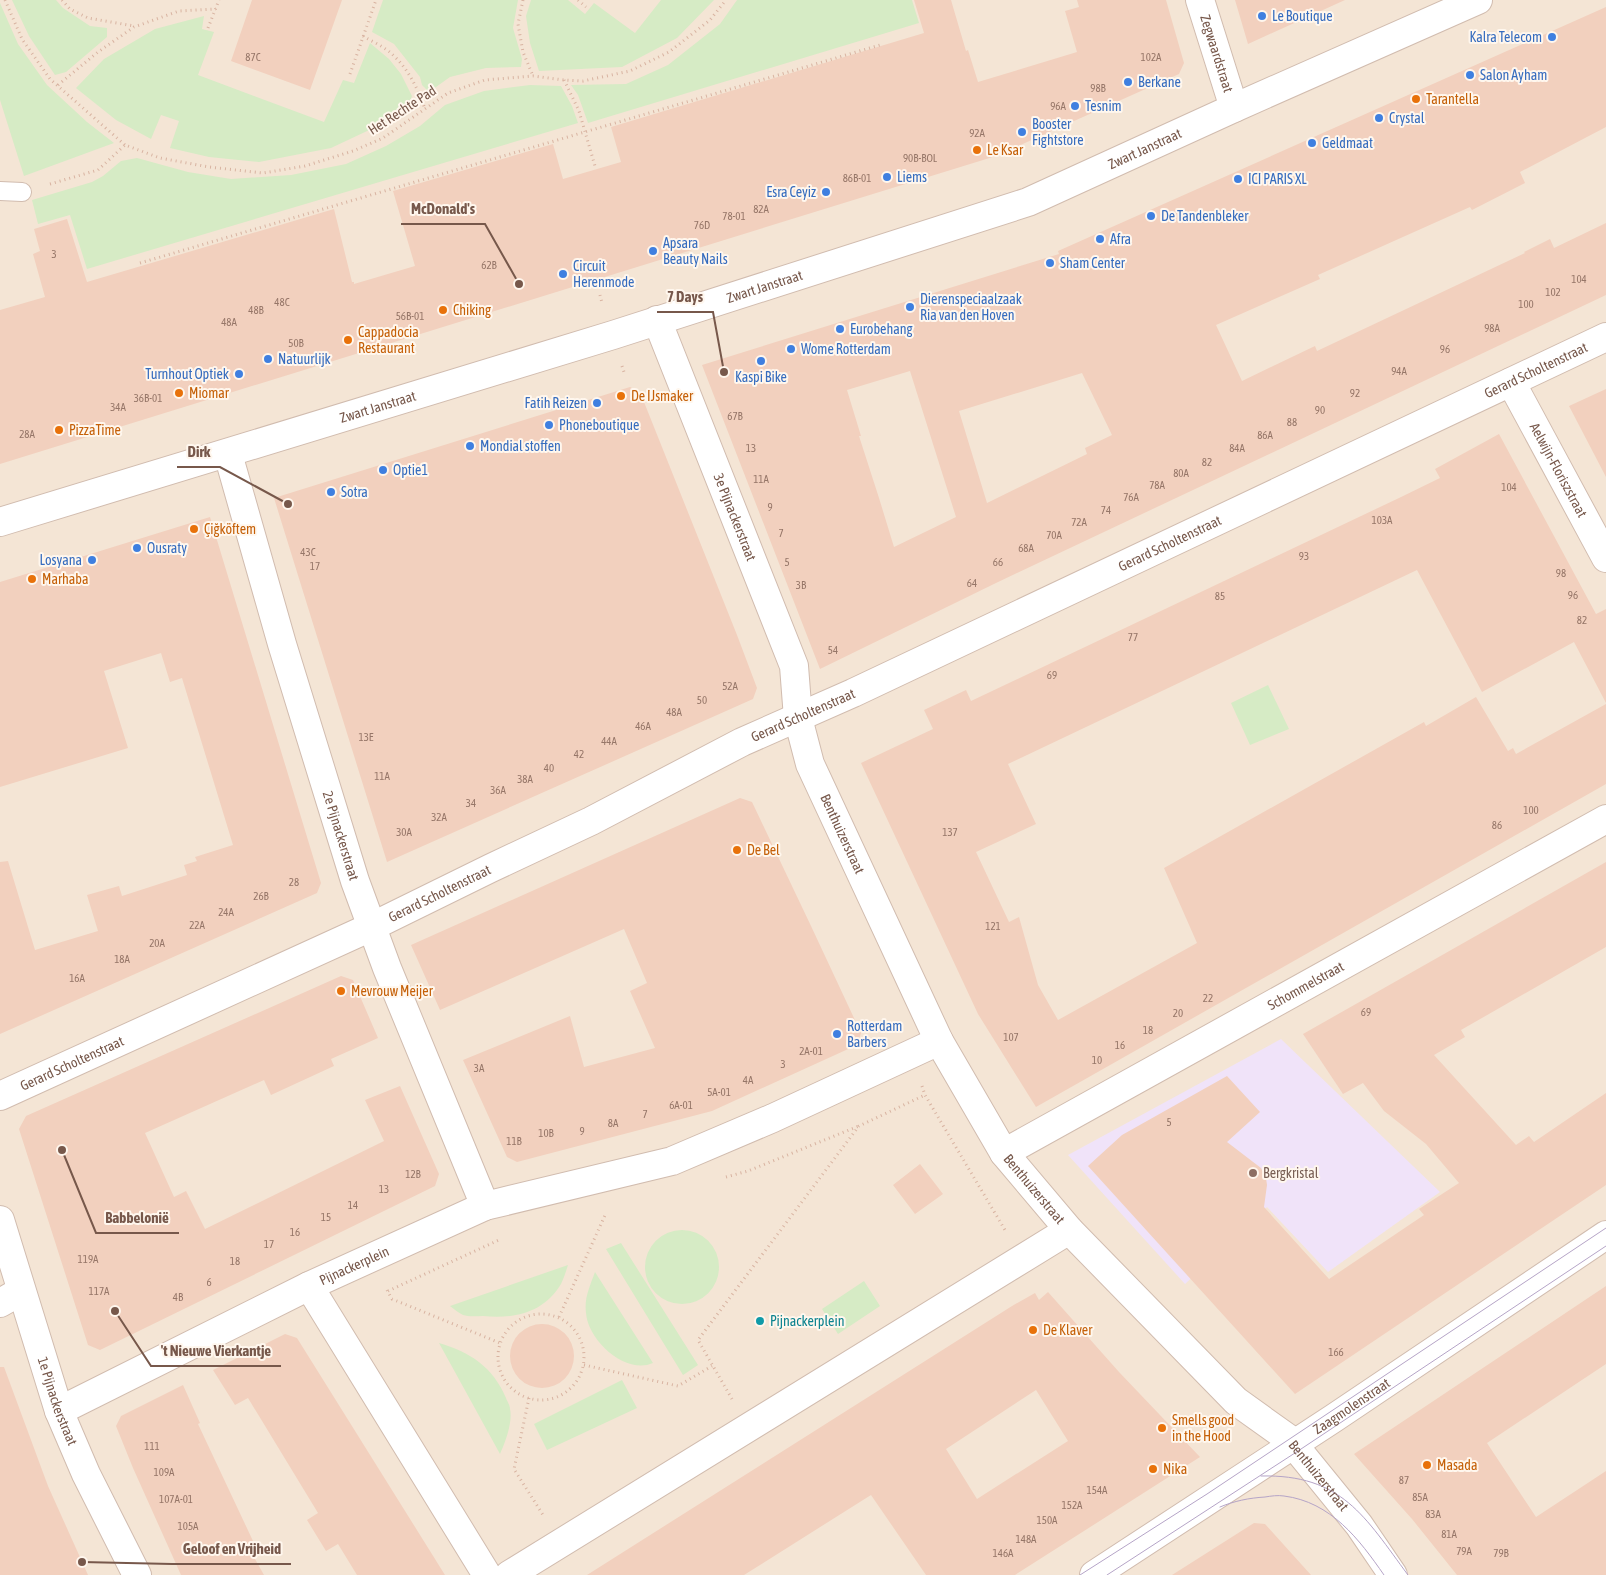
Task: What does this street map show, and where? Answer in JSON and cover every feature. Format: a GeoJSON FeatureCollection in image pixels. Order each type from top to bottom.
{"type":"FeatureCollection","features":[{"type":"Feature","properties":{"kind":"street","name":"Zegwaardstraat"},"geometry":{"type":"LineString","coordinates":[[1200,0],[1234,108]]}},
{"type":"Feature","properties":{"kind":"street","name":"Zwart Janstraat"},"geometry":{"type":"LineString","coordinates":[[0,522],[228,454],[1028,202],[1478,0]]}},
{"type":"Feature","properties":{"kind":"street","name":"3e Pijnackerstraat"},"geometry":{"type":"LineString","coordinates":[[657,320],[794,666],[798,718]]}},
{"type":"Feature","properties":{"kind":"street","name":"Gerard Scholtenstraat"},"geometry":{"type":"LineString","coordinates":[[0,1096],[371,927],[591,821],[742,742],[798,718],[1606,337]]}},
{"type":"Feature","properties":{"kind":"street","name":"Aelwijn-Floriszstraat"},"geometry":{"type":"LineString","coordinates":[[1511,382],[1606,558]]}},
{"type":"Feature","properties":{"kind":"street","name":"2e Pijnackerstraat"},"geometry":{"type":"LineString","coordinates":[[228,454],[282,644],[352,872],[390,977],[485,1206]]}},
{"type":"Feature","properties":{"kind":"street","name":"Benthuizerstraat"},"geometry":{"type":"LineString","coordinates":[[798,718],[810,764],[939,1041],[1004,1152],[1069,1230],[1236,1401],[1289,1439],[1359,1525],[1393,1575]]}},
{"type":"Feature","properties":{"kind":"street","name":"Schommelstraat"},"geometry":{"type":"LineString","coordinates":[[1004,1152],[1606,820]]}},
{"type":"Feature","properties":{"kind":"street","name":"Pijnackerplein"},"geometry":{"type":"LineString","coordinates":[[486,1575],[308,1286],[485,1206],[672,1160],[773,1118],[939,1041]]}},
{"type":"Feature","properties":{"kind":"street","name":"1e Pijnackerstraat"},"geometry":{"type":"LineString","coordinates":[[0,1220],[10,1297],[86,1474],[137,1575]]}},
{"type":"Feature","properties":{"kind":"street"},"geometry":{"type":"LineString","coordinates":[[509,1575],[1069,1230]]}},
{"type":"Feature","properties":{"kind":"street","name":"Zaagmolenstraat"},"geometry":{"type":"LineString","coordinates":[[1094,1575],[1606,1235]]}},
{"type":"Feature","properties":{"kind":"street"},"geometry":{"type":"LineString","coordinates":[[59,1411],[308,1286]]}},
{"type":"Feature","properties":{"kind":"lane"},"geometry":{"type":"LineString","coordinates":[[0,191],[22,192]]}},
{"type":"Feature","properties":{"kind":"path"},"geometry":{"type":"LineString","coordinates":[[5,0],[22,39],[50,79],[126,145],[98,170],[22,192]]}},
{"type":"Feature","properties":{"kind":"path"},"geometry":{"type":"LineString","coordinates":[[62,0],[70,9],[88,18],[134,26]]}},
{"type":"Feature","properties":{"kind":"path"},"geometry":{"type":"LineString","coordinates":[[208,28],[219,0]]}},
{"type":"Feature","properties":{"kind":"path"},"geometry":{"type":"LineString","coordinates":[[350,74],[376,0]]}},
{"type":"Feature","properties":{"kind":"path"},"geometry":{"type":"LineString","coordinates":[[523,0],[518,24],[523,52],[534,76]]}},
{"type":"Feature","properties":{"kind":"path"},"geometry":{"type":"LineString","coordinates":[[578,0],[586,6]]}},
{"type":"Feature","properties":{"kind":"path","name":"Het Rechte Pad"},"geometry":{"type":"LineString","coordinates":[[126,145],[160,158],[209,167],[263,172],[305,166],[353,151],[384,138],[448,93],[485,80],[534,76],[583,81],[630,71],[669,52],[710,20],[726,0]]}},
{"type":"Feature","properties":{"kind":"path"},"geometry":{"type":"LineString","coordinates":[[58,85],[98,52],[134,26],[179,11],[216,9]]}},
{"type":"Feature","properties":{"kind":"path"},"geometry":{"type":"LineString","coordinates":[[363,36],[392,54],[408,71],[425,109]]}},
{"type":"Feature","properties":{"kind":"path"},"geometry":{"type":"LineString","coordinates":[[140,263],[880,45]]}},
{"type":"Feature","properties":{"kind":"path"},"geometry":{"type":"LineString","coordinates":[[564,80],[579,110],[595,166]]}},
{"type":"Feature","properties":{"kind":"path"},"geometry":{"type":"LineString","coordinates":[[907,1057],[925,1095],[1022,1258]]}},
{"type":"Feature","properties":{"kind":"path"},"geometry":{"type":"LineString","coordinates":[[735,1403],[698,1340],[858,1126],[925,1095]]}},
{"type":"Feature","properties":{"kind":"path"},"geometry":{"type":"LineString","coordinates":[[559,1317],[606,1213]]}},
{"type":"Feature","properties":{"kind":"path"},"geometry":{"type":"LineString","coordinates":[[370,1257],[392,1299],[500,1343]]}},
{"type":"Feature","properties":{"kind":"path"},"geometry":{"type":"LineString","coordinates":[[536,1313],[552,1314],[559,1317],[576,1330],[583,1344],[585,1359],[582,1374],[573,1386],[561,1396],[548,1400],[521,1396],[510,1387],[502,1376],[498,1363],[498,1349],[503,1336],[511,1326],[522,1318],[536,1313]]}},
{"type":"Feature","properties":{"kind":"path"},"geometry":{"type":"LineString","coordinates":[[584,1365],[678,1386],[712,1366]]}},
{"type":"Feature","properties":{"kind":"path"},"geometry":{"type":"LineString","coordinates":[[529,1398],[514,1469],[547,1521]]}},
{"type":"Feature","properties":{"kind":"shaded area"},"geometry":{"type":"Polygon","coordinates":[[[0,0],[1606,0],[1606,1575],[0,1575],[0,0]]]}},
{"type":"Feature","properties":{"kind":"shaded area","name":"Bergkristal"},"geometry":{"type":"Polygon","coordinates":[[[1281,1039],[1440,1192],[1328,1272],[1267,1207],[1185,1284],[1068,1155],[1281,1039]]]}},
{"type":"Feature","properties":{"kind":"green space"},"geometry":{"type":"Polygon","coordinates":[[[12,0],[56,0],[63,8],[90,26],[107,28],[107,37],[66,72],[55,75],[29,36],[12,0]]]}},
{"type":"Feature","properties":{"kind":"green space"},"geometry":{"type":"Polygon","coordinates":[[[383,0],[518,0],[513,28],[522,59],[521,67],[486,68],[450,77],[429,92],[422,85],[420,77],[394,44],[372,32],[383,0]]]}},
{"type":"Feature","properties":{"kind":"green space"},"geometry":{"type":"Polygon","coordinates":[[[531,0],[568,0],[585,14],[594,3],[635,33],[661,0],[714,0],[677,38],[622,67],[539,71],[530,43],[526,16],[531,0]]]}},
{"type":"Feature","properties":{"kind":"green space"},"geometry":{"type":"Polygon","coordinates":[[[737,0],[912,0],[919,23],[588,123],[578,95],[571,85],[626,84],[668,65],[720,24],[737,0]]]}},
{"type":"Feature","properties":{"kind":"green space"},"geometry":{"type":"Polygon","coordinates":[[[0,3],[18,44],[47,85],[87,122],[114,143],[24,176],[0,100],[0,3]]]}},
{"type":"Feature","properties":{"kind":"green space"},"geometry":{"type":"Polygon","coordinates":[[[204,16],[202,29],[214,32],[198,75],[324,122],[343,80],[354,83],[370,43],[389,59],[401,74],[412,96],[408,106],[382,124],[331,148],[259,162],[209,157],[170,148],[179,121],[161,115],[151,139],[116,120],[76,88],[104,59],[155,29],[204,16]]]}},
{"type":"Feature","properties":{"kind":"green space"},"geometry":{"type":"Polygon","coordinates":[[[530,85],[561,86],[572,106],[578,123],[87,269],[70,215],[38,224],[32,200],[92,182],[103,176],[121,161],[137,158],[188,172],[231,179],[291,175],[346,164],[386,146],[420,126],[445,105],[484,91],[530,85]]]}},
{"type":"Feature","properties":{"kind":"green space"},"geometry":{"type":"Polygon","coordinates":[[[1268,685],[1289,729],[1250,745],[1231,703],[1268,685]]]}},
{"type":"Feature","properties":{"kind":"green space"},"geometry":{"type":"Polygon","coordinates":[[[689,1230],[709,1240],[717,1253],[719,1267],[717,1281],[709,1294],[696,1302],[675,1304],[655,1294],[647,1281],[645,1260],[655,1240],[668,1232],[689,1230]]]}},
{"type":"Feature","properties":{"kind":"green space"},"geometry":{"type":"Polygon","coordinates":[[[621,1243],[698,1365],[683,1375],[606,1249],[621,1243]]]}},
{"type":"Feature","properties":{"kind":"green space"},"geometry":{"type":"Polygon","coordinates":[[[568,1265],[561,1284],[554,1294],[537,1308],[527,1312],[495,1317],[468,1316],[461,1314],[450,1306],[568,1265]]]}},
{"type":"Feature","properties":{"kind":"green space"},"geometry":{"type":"Polygon","coordinates":[[[595,1272],[653,1363],[631,1364],[620,1360],[601,1344],[594,1334],[588,1324],[586,1302],[595,1272]]]}},
{"type":"Feature","properties":{"kind":"green space"},"geometry":{"type":"Polygon","coordinates":[[[864,1281],[880,1306],[838,1334],[822,1309],[864,1281]]]}},
{"type":"Feature","properties":{"kind":"green space"},"geometry":{"type":"Polygon","coordinates":[[[439,1343],[461,1351],[479,1362],[501,1387],[511,1414],[508,1432],[500,1454],[439,1343]]]}},
{"type":"Feature","properties":{"kind":"green space"},"geometry":{"type":"Polygon","coordinates":[[[622,1380],[637,1408],[547,1450],[534,1424],[622,1380]]]}},
{"type":"Feature","properties":{"kind":"building"},"geometry":{"type":"Polygon","coordinates":[[[252,0],[342,0],[310,90],[231,61],[252,0]]]}},
{"type":"Feature","properties":{"kind":"building"},"geometry":{"type":"Polygon","coordinates":[[[914,0],[951,0],[966,51],[968,50],[978,82],[1077,52],[1065,11],[1079,7],[1077,0],[1166,0],[1184,63],[1179,74],[996,156],[0,464],[0,310],[45,297],[33,254],[40,251],[34,229],[67,219],[87,282],[334,209],[354,284],[415,266],[393,191],[553,144],[563,179],[621,162],[611,127],[924,33],[914,0]]]}},
{"type":"Feature","properties":{"kind":"building"},"geometry":{"type":"Polygon","coordinates":[[[1235,0],[1345,0],[1248,44],[1235,0]]]}},
{"type":"Feature","properties":{"kind":"building"},"geometry":{"type":"Polygon","coordinates":[[[1606,7],[1606,127],[1520,172],[1525,183],[1472,210],[1470,207],[1318,275],[1320,279],[1216,325],[1242,381],[1315,346],[1317,351],[1525,253],[1550,239],[1554,248],[1606,223],[1606,295],[996,583],[820,669],[702,365],[1059,254],[1058,251],[1606,7]],[[910,371],[847,390],[861,436],[859,436],[894,547],[956,517],[910,371]],[[1082,373],[959,411],[987,503],[1087,454],[1085,448],[1112,435],[1082,373]]]}},
{"type":"Feature","properties":{"kind":"building"},"geometry":{"type":"Polygon","coordinates":[[[630,387],[640,392],[737,635],[757,688],[753,699],[387,862],[274,498],[630,387]]]}},
{"type":"Feature","properties":{"kind":"building"},"geometry":{"type":"Polygon","coordinates":[[[1606,389],[1606,477],[1569,406],[1606,389]]]}},
{"type":"Feature","properties":{"kind":"building"},"geometry":{"type":"Polygon","coordinates":[[[1499,434],[1596,614],[1606,609],[1606,703],[1574,642],[1482,692],[1417,570],[1008,764],[1036,824],[976,852],[1009,922],[1019,917],[1038,985],[1058,1020],[1197,943],[1164,868],[1424,722],[1426,726],[1476,697],[1508,751],[1513,748],[1516,754],[1606,704],[1606,784],[1036,1107],[978,1014],[861,763],[933,729],[924,710],[966,690],[971,701],[1399,498],[1440,478],[1435,469],[1499,434]]]}},
{"type":"Feature","properties":{"kind":"building"},"geometry":{"type":"Polygon","coordinates":[[[210,517],[321,883],[317,893],[0,1034],[0,862],[8,861],[35,950],[98,931],[87,895],[119,886],[122,896],[187,875],[184,865],[197,861],[195,857],[233,845],[182,678],[170,682],[161,653],[104,671],[128,748],[0,787],[0,582],[210,517]]]}},
{"type":"Feature","properties":{"kind":"building"},"geometry":{"type":"Polygon","coordinates":[[[740,798],[752,802],[811,926],[861,1033],[857,1045],[712,1111],[517,1162],[507,1157],[463,1060],[570,1016],[584,1067],[655,1048],[630,991],[647,983],[624,929],[440,1010],[411,945],[740,798]]]}},
{"type":"Feature","properties":{"kind":"building"},"geometry":{"type":"Polygon","coordinates":[[[1606,862],[1606,947],[1461,1030],[1465,1037],[1434,1055],[1516,1145],[1529,1136],[1534,1142],[1606,1093],[1606,1185],[1295,1394],[1088,1166],[1122,1135],[1227,1076],[1260,1112],[1227,1142],[1261,1168],[1267,1185],[1264,1207],[1329,1279],[1424,1215],[1419,1209],[1459,1183],[1426,1144],[1384,1111],[1363,1083],[1343,1094],[1303,1034],[1606,862]]]}},
{"type":"Feature","properties":{"kind":"building"},"geometry":{"type":"Polygon","coordinates":[[[341,976],[353,980],[378,1038],[331,1059],[334,1066],[271,1095],[264,1080],[145,1133],[174,1197],[186,1191],[205,1229],[384,1141],[365,1100],[400,1086],[439,1174],[435,1186],[100,1350],[88,1345],[19,1129],[26,1116],[341,976]]]}},
{"type":"Feature","properties":{"kind":"building"},"geometry":{"type":"Polygon","coordinates":[[[920,1164],[943,1194],[915,1214],[893,1185],[920,1164]]]}},
{"type":"Feature","properties":{"kind":"building"},"geometry":{"type":"Polygon","coordinates":[[[1606,1286],[1606,1364],[1487,1443],[1536,1517],[1606,1471],[1606,1575],[1457,1575],[1412,1519],[1354,1454],[1606,1286]]]}},
{"type":"Feature","properties":{"kind":"building"},"geometry":{"type":"Polygon","coordinates":[[[1048,1292],[1119,1372],[1200,1457],[1015,1575],[926,1575],[871,1495],[744,1575],[587,1575],[1012,1306],[1035,1293],[1039,1300],[1048,1292]],[[1036,1390],[946,1449],[977,1499],[1068,1441],[1036,1390]]]}},
{"type":"Feature","properties":{"kind":"building"},"geometry":{"type":"Polygon","coordinates":[[[542,1324],[560,1330],[568,1338],[574,1356],[568,1374],[560,1382],[542,1388],[524,1382],[516,1374],[510,1356],[516,1338],[524,1330],[542,1324]]]}},
{"type":"Feature","properties":{"kind":"building"},"geometry":{"type":"Polygon","coordinates":[[[285,1334],[297,1338],[445,1575],[357,1575],[338,1544],[326,1551],[307,1520],[318,1513],[248,1398],[235,1405],[213,1370],[285,1334]]]}},
{"type":"Feature","properties":{"kind":"building"},"geometry":{"type":"Polygon","coordinates":[[[0,1367],[4,1367],[48,1486],[88,1575],[0,1575],[0,1367]]]}},
{"type":"Feature","properties":{"kind":"building"},"geometry":{"type":"Polygon","coordinates":[[[183,1385],[200,1423],[198,1424],[253,1541],[247,1545],[264,1575],[181,1575],[133,1468],[116,1426],[121,1416],[183,1385]]]}},
{"type":"Feature","properties":{"kind":"building"},"geometry":{"type":"Polygon","coordinates":[[[1254,1523],[1265,1524],[1311,1575],[1172,1575],[1254,1523]]]}},
{"type":"Feature","properties":{"kind":"tram line"},"geometry":{"type":"LineString","coordinates":[[1080,1575],[1207,1494],[1606,1228]]}},
{"type":"Feature","properties":{"kind":"tram line"},"geometry":{"type":"LineString","coordinates":[[1107,1575],[1298,1451],[1606,1246]]}},
{"type":"Feature","properties":{"kind":"tram line"},"geometry":{"type":"LineString","coordinates":[[1261,1476],[1289,1477],[1312,1482],[1332,1491],[1349,1503],[1364,1518],[1408,1575]]}},
{"type":"Feature","properties":{"kind":"tram line"},"geometry":{"type":"LineString","coordinates":[[1220,1507],[1242,1500],[1277,1496],[1301,1500],[1316,1506],[1330,1514],[1354,1536],[1384,1575]]}},
{"type":"Feature","properties":{"kind":"place","name":"Le Boutique"},"geometry":{"type":"Point","coordinates":[1262,16]}},
{"type":"Feature","properties":{"kind":"place","name":"Kalra Telecom"},"geometry":{"type":"Point","coordinates":[1552,37]}},
{"type":"Feature","properties":{"kind":"place","name":"Salon Ayham"},"geometry":{"type":"Point","coordinates":[1470,75]}},
{"type":"Feature","properties":{"kind":"place","name":"Berkane"},"geometry":{"type":"Point","coordinates":[1128,82]}},
{"type":"Feature","properties":{"kind":"place","name":"Tarantella"},"geometry":{"type":"Point","coordinates":[1416,99]}},
{"type":"Feature","properties":{"kind":"place","name":"Tesnim"},"geometry":{"type":"Point","coordinates":[1075,106]}},
{"type":"Feature","properties":{"kind":"place","name":"Crystal"},"geometry":{"type":"Point","coordinates":[1379,118]}},
{"type":"Feature","properties":{"kind":"place","name":"Booster Fightstore"},"geometry":{"type":"Point","coordinates":[1022,132]}},
{"type":"Feature","properties":{"kind":"place","name":"Geldmaat"},"geometry":{"type":"Point","coordinates":[1312,143]}},
{"type":"Feature","properties":{"kind":"place","name":"Le Ksar"},"geometry":{"type":"Point","coordinates":[977,150]}},
{"type":"Feature","properties":{"kind":"place","name":"Liems"},"geometry":{"type":"Point","coordinates":[887,177]}},
{"type":"Feature","properties":{"kind":"place","name":"ICI PARIS XL"},"geometry":{"type":"Point","coordinates":[1238,179]}},
{"type":"Feature","properties":{"kind":"place","name":"Esra Ceyiz"},"geometry":{"type":"Point","coordinates":[826,192]}},
{"type":"Feature","properties":{"kind":"place","name":"De Tandenbleker"},"geometry":{"type":"Point","coordinates":[1151,216]}},
{"type":"Feature","properties":{"kind":"place","name":"Afra"},"geometry":{"type":"Point","coordinates":[1100,239]}},
{"type":"Feature","properties":{"kind":"place","name":"Apsara Beauty Nails"},"geometry":{"type":"Point","coordinates":[653,251]}},
{"type":"Feature","properties":{"kind":"place","name":"Sham Center"},"geometry":{"type":"Point","coordinates":[1050,263]}},
{"type":"Feature","properties":{"kind":"place","name":"Circuit Herenmode"},"geometry":{"type":"Point","coordinates":[563,274]}},
{"type":"Feature","properties":{"kind":"place","name":"McDonald's"},"geometry":{"type":"Point","coordinates":[519,284]}},
{"type":"Feature","properties":{"kind":"place","name":"Dierenspeciaalzaak Ria van den Hoven"},"geometry":{"type":"Point","coordinates":[910,307]}},
{"type":"Feature","properties":{"kind":"place","name":"Chiking"},"geometry":{"type":"Point","coordinates":[443,310]}},
{"type":"Feature","properties":{"kind":"place","name":"Eurobehang"},"geometry":{"type":"Point","coordinates":[840,329]}},
{"type":"Feature","properties":{"kind":"place","name":"Cappadocia Restaurant"},"geometry":{"type":"Point","coordinates":[348,340]}},
{"type":"Feature","properties":{"kind":"place","name":"Wome Rotterdam"},"geometry":{"type":"Point","coordinates":[791,349]}},
{"type":"Feature","properties":{"kind":"place","name":"Natuurlijk"},"geometry":{"type":"Point","coordinates":[268,359]}},
{"type":"Feature","properties":{"kind":"place","name":"Kaspi Bike"},"geometry":{"type":"Point","coordinates":[761,361]}},
{"type":"Feature","properties":{"kind":"place","name":"7 Days"},"geometry":{"type":"Point","coordinates":[724,372]}},
{"type":"Feature","properties":{"kind":"place","name":"Turnhout Optiek"},"geometry":{"type":"Point","coordinates":[239,374]}},
{"type":"Feature","properties":{"kind":"place","name":"Miomar"},"geometry":{"type":"Point","coordinates":[179,393]}},
{"type":"Feature","properties":{"kind":"place","name":"De IJsmaker"},"geometry":{"type":"Point","coordinates":[621,396]}},
{"type":"Feature","properties":{"kind":"place","name":"Fatih Reizen"},"geometry":{"type":"Point","coordinates":[597,403]}},
{"type":"Feature","properties":{"kind":"place","name":"Phoneboutique"},"geometry":{"type":"Point","coordinates":[549,425]}},
{"type":"Feature","properties":{"kind":"place","name":"PizzaTime"},"geometry":{"type":"Point","coordinates":[59,430]}},
{"type":"Feature","properties":{"kind":"place","name":"Mondial stoffen"},"geometry":{"type":"Point","coordinates":[470,446]}},
{"type":"Feature","properties":{"kind":"place","name":"Optie1"},"geometry":{"type":"Point","coordinates":[383,470]}},
{"type":"Feature","properties":{"kind":"place","name":"Sotra"},"geometry":{"type":"Point","coordinates":[331,492]}},
{"type":"Feature","properties":{"kind":"place","name":"Dirk"},"geometry":{"type":"Point","coordinates":[288,504]}},
{"type":"Feature","properties":{"kind":"place","name":"Çiğköftem"},"geometry":{"type":"Point","coordinates":[194,529]}},
{"type":"Feature","properties":{"kind":"place","name":"Ousraty"},"geometry":{"type":"Point","coordinates":[137,548]}},
{"type":"Feature","properties":{"kind":"place","name":"Losyana"},"geometry":{"type":"Point","coordinates":[92,560]}},
{"type":"Feature","properties":{"kind":"place","name":"Marhaba"},"geometry":{"type":"Point","coordinates":[32,579]}},
{"type":"Feature","properties":{"kind":"place","name":"De Bel"},"geometry":{"type":"Point","coordinates":[737,850]}},
{"type":"Feature","properties":{"kind":"place","name":"Mevrouw Meijer"},"geometry":{"type":"Point","coordinates":[341,991]}},
{"type":"Feature","properties":{"kind":"place","name":"Rotterdam Barbers"},"geometry":{"type":"Point","coordinates":[837,1034]}},
{"type":"Feature","properties":{"kind":"place","name":"Babbelonië"},"geometry":{"type":"Point","coordinates":[62,1150]}},
{"type":"Feature","properties":{"kind":"place","name":"Bergkristal"},"geometry":{"type":"Point","coordinates":[1253,1173]}},
{"type":"Feature","properties":{"kind":"place","name":"'t Nieuwe Vierkantje"},"geometry":{"type":"Point","coordinates":[115,1311]}},
{"type":"Feature","properties":{"kind":"place","name":"Pijnackerplein"},"geometry":{"type":"Point","coordinates":[760,1321]}},
{"type":"Feature","properties":{"kind":"place","name":"De Klaver"},"geometry":{"type":"Point","coordinates":[1033,1330]}},
{"type":"Feature","properties":{"kind":"place","name":"Smells good in the Hood"},"geometry":{"type":"Point","coordinates":[1162,1428]}},
{"type":"Feature","properties":{"kind":"place","name":"Masada"},"geometry":{"type":"Point","coordinates":[1427,1465]}},
{"type":"Feature","properties":{"kind":"place","name":"Nika"},"geometry":{"type":"Point","coordinates":[1153,1469]}},
{"type":"Feature","properties":{"kind":"place","name":"Geloof en Vrijheid"},"geometry":{"type":"Point","coordinates":[82,1562]}}]}
